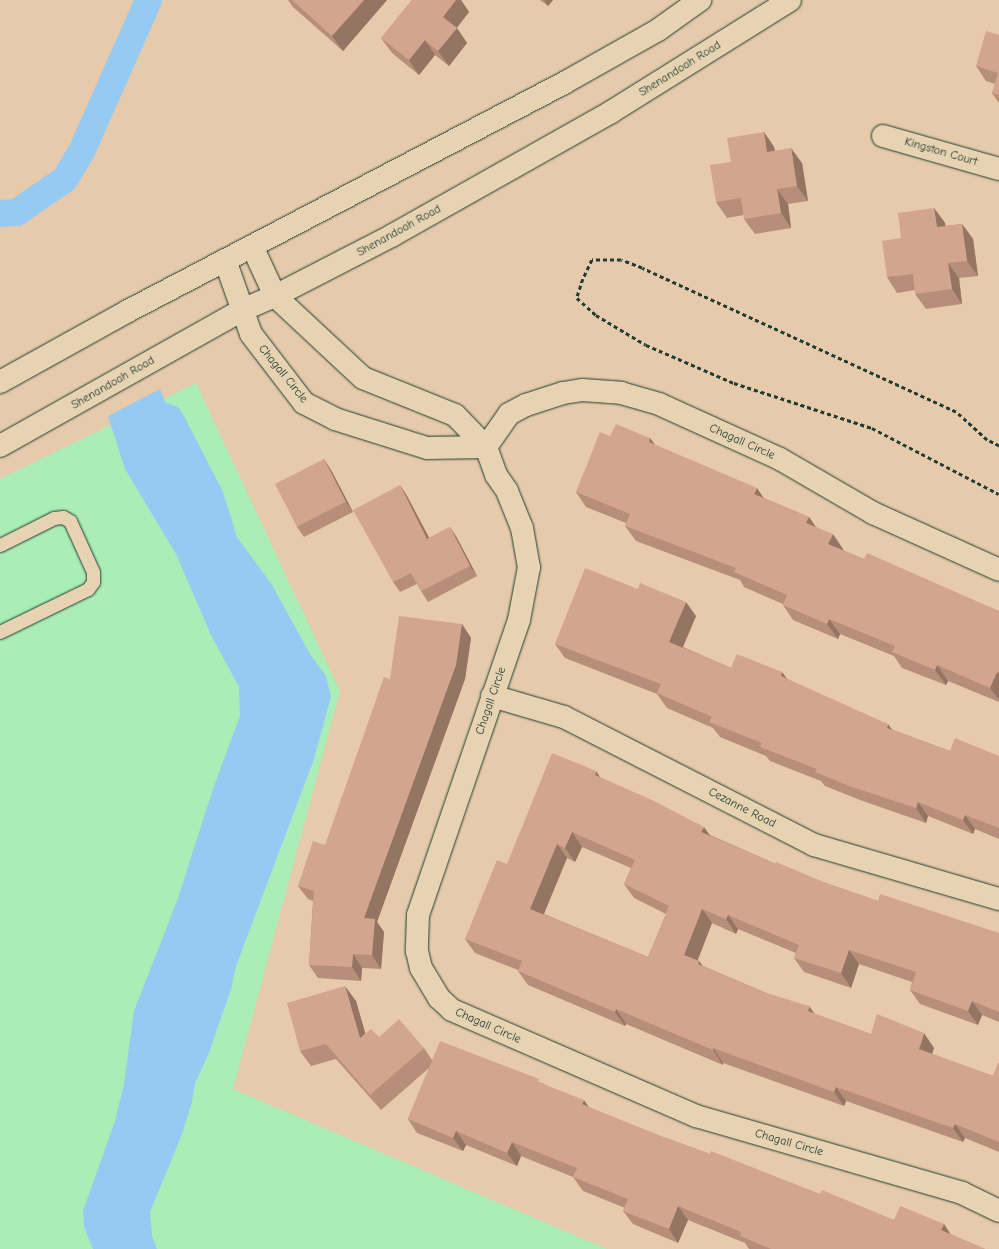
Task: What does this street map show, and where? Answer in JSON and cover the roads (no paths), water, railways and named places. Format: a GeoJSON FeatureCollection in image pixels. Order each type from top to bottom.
{"type":"FeatureCollection","features":[{"type":"Feature","properties":{"kind":"street"},"geometry":{"type":"LineString","coordinates":[[0,382],[225,260],[564,83],[658,30],[700,0]]}},
{"type":"Feature","properties":{"kind":"street","name":"Shenandoah Road"},"geometry":{"type":"LineString","coordinates":[[0,446],[242,310],[275,296],[392,235],[611,112],[790,0]]}},
{"type":"Feature","properties":{"kind":"street","name":"Kingston Court"},"geometry":{"type":"LineString","coordinates":[[883,136],[999,169]]}},
{"type":"Feature","properties":{"kind":"street","name":"Chagall Circle"},"geometry":{"type":"LineString","coordinates":[[252,246],[275,296],[363,378],[455,415],[486,447],[496,475],[516,509],[527,547],[529,567],[528,585],[519,620],[418,915],[417,950],[421,968],[439,998],[452,1010],[696,1116],[962,1193],[999,1210]]}},
{"type":"Feature","properties":{"kind":"street","name":"Chagall Circle"},"geometry":{"type":"LineString","coordinates":[[225,260],[251,334],[304,403],[335,419],[427,448],[486,447]]}},
{"type":"Feature","properties":{"kind":"street","name":"Chagall Circle"},"geometry":{"type":"LineString","coordinates":[[486,447],[509,414],[526,405],[563,393],[582,390],[621,393],[658,404],[780,459],[873,513],[999,570]]}},
{"type":"Feature","properties":{"kind":"street","name":"Cezanne Road"},"geometry":{"type":"LineString","coordinates":[[492,696],[564,717],[814,845],[999,899]]}},
{"type":"Feature","properties":{"kind":"lane"},"geometry":{"type":"LineString","coordinates":[[0,544],[54,518],[63,517],[70,521],[93,572],[93,582],[88,589],[0,632]]}},
{"type":"Feature","properties":{"kind":"water"},"geometry":{"type":"Polygon","coordinates":[[[160,389],[165,402],[179,408],[185,418],[223,492],[237,537],[272,585],[310,654],[326,676],[331,697],[313,762],[236,966],[231,989],[209,1053],[195,1083],[192,1102],[182,1134],[150,1212],[152,1236],[157,1249],[93,1249],[84,1227],[83,1211],[115,1121],[124,1084],[134,1011],[177,901],[213,789],[240,716],[239,687],[211,635],[176,554],[125,469],[108,416],[160,389]]]}},
{"type":"Feature","properties":{"kind":"waterway"},"geometry":{"type":"LineString","coordinates":[[0,213],[16,212],[64,179],[81,151],[148,0]]}}]}
